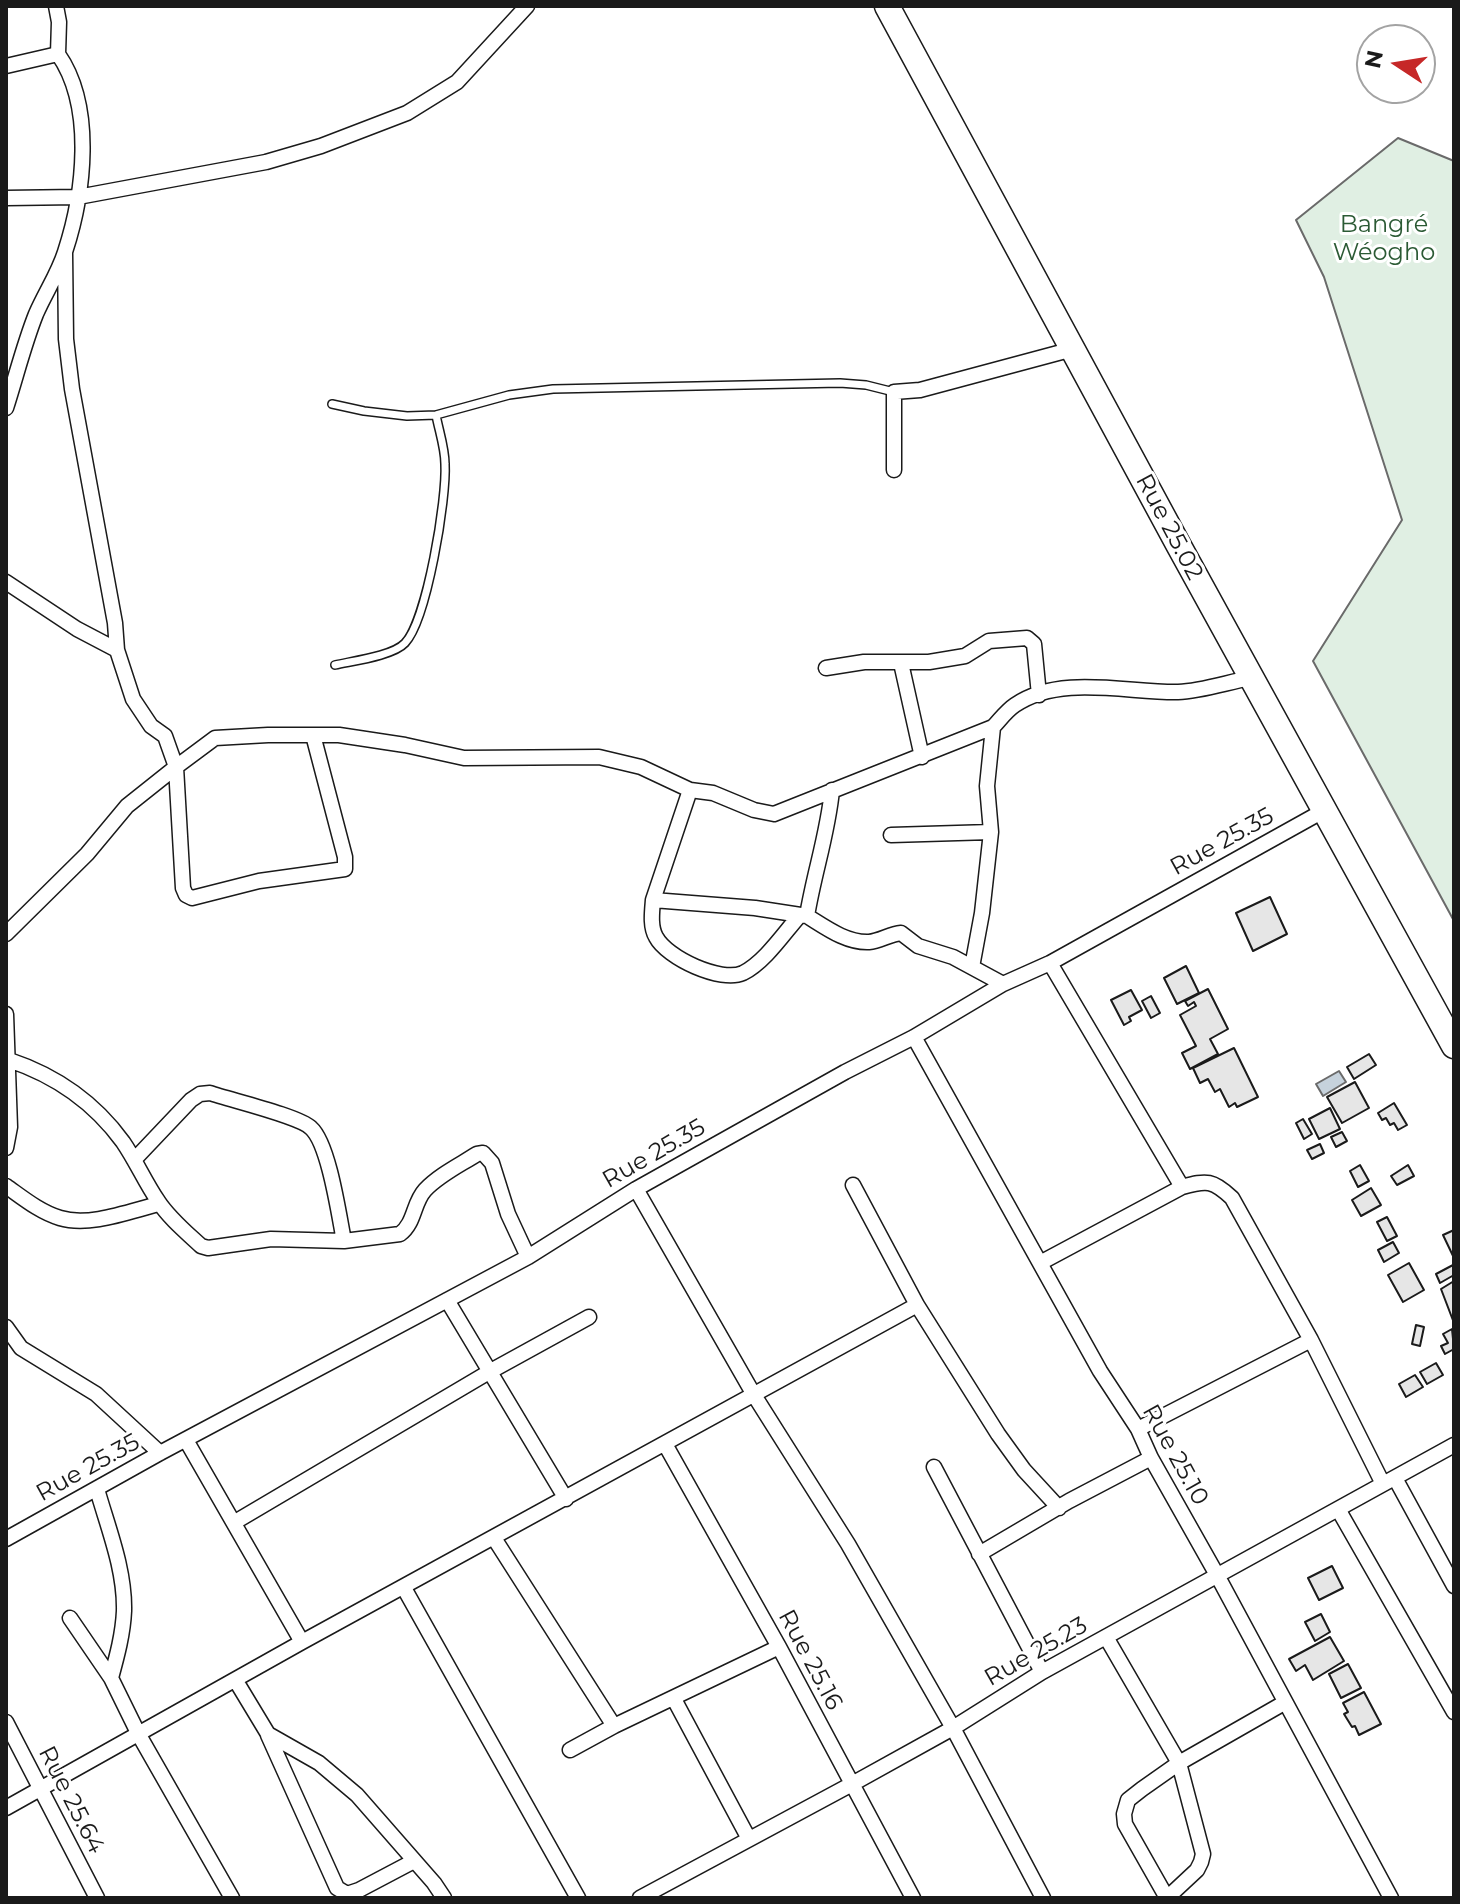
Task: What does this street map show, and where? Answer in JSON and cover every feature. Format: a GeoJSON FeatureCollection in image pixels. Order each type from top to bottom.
{"type":"FeatureCollection","features":[{"type":"Feature","properties":{"kind":"main road","name":"Rue 25.02"},"geometry":{"type":"LineString","coordinates":[[887,6],[1454,1046]]}},
{"type":"Feature","properties":{"kind":"street"},"geometry":{"type":"LineString","coordinates":[[6,408],[36,315],[65,253],[78,197],[83,125],[67,67],[58,54],[56,6]]}},
{"type":"Feature","properties":{"kind":"street"},"geometry":{"type":"LineString","coordinates":[[6,198],[78,197],[266,162],[321,146],[407,113],[457,82],[527,6]]}},
{"type":"Feature","properties":{"kind":"street"},"geometry":{"type":"LineString","coordinates":[[6,66],[58,54]]}},
{"type":"Feature","properties":{"kind":"street"},"geometry":{"type":"LineString","coordinates":[[65,253],[66,339],[72,389],[115,623],[117,650],[133,699],[151,726],[165,736],[176,767],[183,888],[186,895],[192,898],[259,881],[343,871],[345,857],[313,735]]}},
{"type":"Feature","properties":{"kind":"street"},"geometry":{"type":"LineString","coordinates":[[894,470],[894,392],[920,390],[1073,349]]}},
{"type":"Feature","properties":{"kind":"street"},"geometry":{"type":"LineString","coordinates":[[6,582],[77,629],[117,650]]}},
{"type":"Feature","properties":{"kind":"street"},"geometry":{"type":"LineString","coordinates":[[826,668],[864,662],[901,663],[965,656],[989,641],[1027,638],[1033,641],[1035,648],[1039,695]]}},
{"type":"Feature","properties":{"kind":"street"},"geometry":{"type":"LineString","coordinates":[[901,663],[922,757]]}},
{"type":"Feature","properties":{"kind":"street"},"geometry":{"type":"LineString","coordinates":[[6,934],[87,854],[127,806],[215,738],[313,735],[369,739],[464,758],[599,757],[641,767],[690,790],[713,793],[754,810],[774,814],[993,727],[1018,703],[1039,695],[1075,688],[1102,687],[1180,692],[1251,678]]}},
{"type":"Feature","properties":{"kind":"street"},"geometry":{"type":"LineString","coordinates":[[972,967],[991,832],[987,786],[993,727]]}},
{"type":"Feature","properties":{"kind":"street"},"geometry":{"type":"LineString","coordinates":[[690,790],[653,900],[652,927],[656,939],[668,950],[704,970],[727,977],[744,972],[803,916],[829,819],[832,790]]}},
{"type":"Feature","properties":{"kind":"street","name":"Rue 25.35"},"geometry":{"type":"LineString","coordinates":[[6,1539],[160,1453],[528,1257],[636,1189],[914,1037],[1003,984],[1050,963],[1325,810]]}},
{"type":"Feature","properties":{"kind":"street"},"geometry":{"type":"LineString","coordinates":[[891,835],[991,832]]}},
{"type":"Feature","properties":{"kind":"street"},"geometry":{"type":"LineString","coordinates":[[653,900],[755,908],[803,916],[859,942],[901,933],[918,946],[953,957],[1003,984]]}},
{"type":"Feature","properties":{"kind":"street"},"geometry":{"type":"LineString","coordinates":[[1050,963],[1182,1187]]}},
{"type":"Feature","properties":{"kind":"street"},"geometry":{"type":"LineString","coordinates":[[6,1014],[10,1127],[6,1148]]}},
{"type":"Feature","properties":{"kind":"street","name":"Rue 25.10"},"geometry":{"type":"LineString","coordinates":[[914,1037],[1100,1371],[1138,1429],[1391,1898]]}},
{"type":"Feature","properties":{"kind":"street"},"geometry":{"type":"LineString","coordinates":[[9,1060],[65,1084],[106,1122],[134,1160],[159,1204],[201,1246],[208,1248],[271,1239],[344,1241],[400,1234],[407,1229],[422,1193],[456,1167],[483,1153],[492,1163],[508,1214],[528,1257]]}},
{"type":"Feature","properties":{"kind":"street"},"geometry":{"type":"LineString","coordinates":[[134,1160],[200,1094],[210,1093],[303,1122],[317,1135],[322,1147],[334,1187],[344,1241]]}},
{"type":"Feature","properties":{"kind":"street"},"geometry":{"type":"LineString","coordinates":[[1040,1263],[1182,1187],[1204,1181],[1220,1187],[1232,1198],[1389,1481],[1454,1586]]}},
{"type":"Feature","properties":{"kind":"street"},"geometry":{"type":"LineString","coordinates":[[853,1185],[917,1305],[998,1434],[1024,1470],[1059,1508]]}},
{"type":"Feature","properties":{"kind":"street"},"geometry":{"type":"LineString","coordinates":[[6,1186],[33,1205],[63,1219],[102,1217],[159,1204]]}},
{"type":"Feature","properties":{"kind":"street"},"geometry":{"type":"LineString","coordinates":[[636,1189],[754,1395],[841,1531],[953,1728],[1043,1898]]}},
{"type":"Feature","properties":{"kind":"street"},"geometry":{"type":"LineString","coordinates":[[447,1300],[566,1499]]}},
{"type":"Feature","properties":{"kind":"street"},"geometry":{"type":"LineString","coordinates":[[6,1808],[917,1305]]}},
{"type":"Feature","properties":{"kind":"street"},"geometry":{"type":"LineString","coordinates":[[235,1522],[489,1372],[589,1317]]}},
{"type":"Feature","properties":{"kind":"street"},"geometry":{"type":"LineString","coordinates":[[6,1327],[21,1348],[60,1369],[96,1394],[160,1453]]}},
{"type":"Feature","properties":{"kind":"street"},"geometry":{"type":"LineString","coordinates":[[1138,1429],[1311,1340]]}},
{"type":"Feature","properties":{"kind":"street"},"geometry":{"type":"LineString","coordinates":[[186,1440],[302,1642]]}},
{"type":"Feature","properties":{"kind":"street","name":"Rue 25.16"},"geometry":{"type":"LineString","coordinates":[[665,1444],[779,1647],[913,1898]]}},
{"type":"Feature","properties":{"kind":"street","name":"Rue 25.23"},"geometry":{"type":"LineString","coordinates":[[640,1898],[953,1728],[1042,1672],[1454,1445]]}},
{"type":"Feature","properties":{"kind":"street"},"geometry":{"type":"LineString","coordinates":[[979,1554],[1151,1458]]}},
{"type":"Feature","properties":{"kind":"street"},"geometry":{"type":"LineString","coordinates":[[934,1467],[1042,1672]]}},
{"type":"Feature","properties":{"kind":"street"},"geometry":{"type":"LineString","coordinates":[[97,1489],[121,1576],[124,1609],[121,1640],[111,1678]]}},
{"type":"Feature","properties":{"kind":"street"},"geometry":{"type":"LineString","coordinates":[[1338,1509],[1454,1712]]}},
{"type":"Feature","properties":{"kind":"street"},"geometry":{"type":"LineString","coordinates":[[494,1538],[614,1726]]}},
{"type":"Feature","properties":{"kind":"street"},"geometry":{"type":"LineString","coordinates":[[404,1588],[578,1898]]}},
{"type":"Feature","properties":{"kind":"street"},"geometry":{"type":"LineString","coordinates":[[70,1618],[111,1678],[139,1735],[232,1898]]}},
{"type":"Feature","properties":{"kind":"street"},"geometry":{"type":"LineString","coordinates":[[1106,1637],[1179,1763],[1203,1854],[1197,1870],[1167,1898],[1125,1824],[1128,1800],[1179,1763],[1284,1703]]}},
{"type":"Feature","properties":{"kind":"street"},"geometry":{"type":"LineString","coordinates":[[570,1750],[779,1647]]}},
{"type":"Feature","properties":{"kind":"street"},"geometry":{"type":"LineString","coordinates":[[236,1681],[268,1734],[337,1888],[347,1894],[359,1890],[414,1861]]}},
{"type":"Feature","properties":{"kind":"street"},"geometry":{"type":"LineString","coordinates":[[674,1699],[749,1839]]}},
{"type":"Feature","properties":{"kind":"street","name":"Rue 25.64"},"geometry":{"type":"LineString","coordinates":[[6,1722],[42,1789],[91,1895]]}},
{"type":"Feature","properties":{"kind":"street"},"geometry":{"type":"LineString","coordinates":[[268,1734],[319,1763],[357,1795],[444,1898]]}},
{"type":"Feature","properties":{"kind":"lane"},"geometry":{"type":"LineString","coordinates":[[332,404],[407,416],[436,415],[509,395],[582,388],[840,383],[894,392]]}},
{"type":"Feature","properties":{"kind":"lane"},"geometry":{"type":"LineString","coordinates":[[335,665],[403,646],[415,629],[443,524],[445,463],[436,415]]}},
{"type":"Feature","properties":{"kind":"green space","name":"Bangré Wéogho"},"geometry":{"type":"Polygon","coordinates":[[[1398,138],[1454,161],[1454,921],[1313,661],[1402,520],[1324,277],[1296,220],[1398,138]]]}},
{"type":"Feature","properties":{"kind":"shaded area"},"geometry":{"type":"Polygon","coordinates":[[[1339,1071],[1346,1082],[1323,1096],[1316,1084],[1339,1071]]]}},
{"type":"Feature","properties":{"kind":"building"},"geometry":{"type":"Polygon","coordinates":[[[1270,897],[1287,934],[1253,951],[1236,913],[1270,897]]]}},
{"type":"Feature","properties":{"kind":"building"},"geometry":{"type":"Polygon","coordinates":[[[1186,966],[1199,993],[1177,1004],[1164,978],[1186,966]]]}},
{"type":"Feature","properties":{"kind":"building"},"geometry":{"type":"Polygon","coordinates":[[[1208,989],[1228,1029],[1210,1039],[1218,1054],[1190,1069],[1182,1053],[1196,1046],[1180,1015],[1196,1006],[1194,1002],[1188,1006],[1185,1001],[1208,989]]]}},
{"type":"Feature","properties":{"kind":"building"},"geometry":{"type":"Polygon","coordinates":[[[1131,990],[1142,1010],[1129,1017],[1131,1021],[1124,1025],[1111,1000],[1131,990]]]}},
{"type":"Feature","properties":{"kind":"building"},"geometry":{"type":"Polygon","coordinates":[[[1151,996],[1160,1013],[1151,1018],[1142,1001],[1151,996]]]}},
{"type":"Feature","properties":{"kind":"building"},"geometry":{"type":"Polygon","coordinates":[[[1234,1048],[1258,1097],[1237,1107],[1235,1103],[1229,1107],[1220,1089],[1215,1092],[1208,1079],[1200,1083],[1193,1068],[1234,1048]]]}},
{"type":"Feature","properties":{"kind":"building"},"geometry":{"type":"Polygon","coordinates":[[[1369,1054],[1376,1065],[1354,1079],[1347,1067],[1369,1054]]]}},
{"type":"Feature","properties":{"kind":"building"},"geometry":{"type":"Polygon","coordinates":[[[1355,1082],[1369,1108],[1342,1123],[1327,1097],[1355,1082]]]}},
{"type":"Feature","properties":{"kind":"building"},"geometry":{"type":"Polygon","coordinates":[[[1394,1103],[1407,1125],[1398,1130],[1386,1118],[1382,1120],[1378,1113],[1394,1103]]]}},
{"type":"Feature","properties":{"kind":"building"},"geometry":{"type":"Polygon","coordinates":[[[1330,1108],[1340,1129],[1319,1139],[1309,1119],[1330,1108]]]}},
{"type":"Feature","properties":{"kind":"building"},"geometry":{"type":"Polygon","coordinates":[[[1303,1119],[1312,1134],[1304,1139],[1296,1123],[1303,1119]]]}},
{"type":"Feature","properties":{"kind":"building"},"geometry":{"type":"Polygon","coordinates":[[[1342,1132],[1347,1141],[1336,1147],[1331,1137],[1342,1132]]]}},
{"type":"Feature","properties":{"kind":"building"},"geometry":{"type":"Polygon","coordinates":[[[1320,1144],[1324,1153],[1312,1159],[1307,1150],[1320,1144]]]}},
{"type":"Feature","properties":{"kind":"building"},"geometry":{"type":"Polygon","coordinates":[[[1360,1165],[1369,1181],[1358,1187],[1350,1171],[1360,1165]]]}},
{"type":"Feature","properties":{"kind":"building"},"geometry":{"type":"Polygon","coordinates":[[[1408,1165],[1414,1176],[1397,1185],[1391,1176],[1408,1165]]]}},
{"type":"Feature","properties":{"kind":"building"},"geometry":{"type":"Polygon","coordinates":[[[1371,1188],[1381,1205],[1361,1216],[1352,1200],[1371,1188]]]}},
{"type":"Feature","properties":{"kind":"building"},"geometry":{"type":"Polygon","coordinates":[[[1387,1217],[1397,1236],[1387,1241],[1377,1222],[1387,1217]]]}},
{"type":"Feature","properties":{"kind":"building"},"geometry":{"type":"Polygon","coordinates":[[[1454,1230],[1454,1258],[1443,1235],[1454,1230]]]}},
{"type":"Feature","properties":{"kind":"building"},"geometry":{"type":"Polygon","coordinates":[[[1393,1242],[1399,1253],[1384,1262],[1378,1250],[1393,1242]]]}},
{"type":"Feature","properties":{"kind":"building"},"geometry":{"type":"Polygon","coordinates":[[[1409,1263],[1424,1290],[1403,1302],[1388,1275],[1409,1263]]]}},
{"type":"Feature","properties":{"kind":"building"},"geometry":{"type":"Polygon","coordinates":[[[1453,1265],[1454,1275],[1440,1283],[1436,1274],[1453,1265]]]}},
{"type":"Feature","properties":{"kind":"building"},"geometry":{"type":"Polygon","coordinates":[[[1454,1281],[1454,1323],[1441,1289],[1454,1281]]]}},
{"type":"Feature","properties":{"kind":"building"},"geometry":{"type":"Polygon","coordinates":[[[1416,1325],[1424,1327],[1420,1346],[1412,1344],[1416,1325]]]}},
{"type":"Feature","properties":{"kind":"building"},"geometry":{"type":"Polygon","coordinates":[[[1452,1329],[1454,1349],[1445,1354],[1441,1346],[1448,1343],[1443,1334],[1452,1329]]]}},
{"type":"Feature","properties":{"kind":"building"},"geometry":{"type":"Polygon","coordinates":[[[1436,1363],[1443,1375],[1427,1384],[1420,1372],[1436,1363]]]}},
{"type":"Feature","properties":{"kind":"building"},"geometry":{"type":"Polygon","coordinates":[[[1415,1375],[1423,1387],[1406,1397],[1399,1384],[1415,1375]]]}},
{"type":"Feature","properties":{"kind":"building"},"geometry":{"type":"Polygon","coordinates":[[[1332,1566],[1343,1588],[1319,1600],[1308,1578],[1332,1566]]]}},
{"type":"Feature","properties":{"kind":"building"},"geometry":{"type":"Polygon","coordinates":[[[1321,1614],[1330,1632],[1315,1641],[1305,1622],[1321,1614]]]}},
{"type":"Feature","properties":{"kind":"building"},"geometry":{"type":"Polygon","coordinates":[[[1330,1637],[1344,1661],[1313,1680],[1305,1665],[1296,1671],[1289,1659],[1330,1637]]]}},
{"type":"Feature","properties":{"kind":"building"},"geometry":{"type":"Polygon","coordinates":[[[1348,1664],[1361,1688],[1341,1698],[1329,1674],[1348,1664]]]}},
{"type":"Feature","properties":{"kind":"building"},"geometry":{"type":"Polygon","coordinates":[[[1364,1692],[1381,1724],[1359,1735],[1344,1714],[1348,1712],[1343,1703],[1364,1692]]]}}]}
